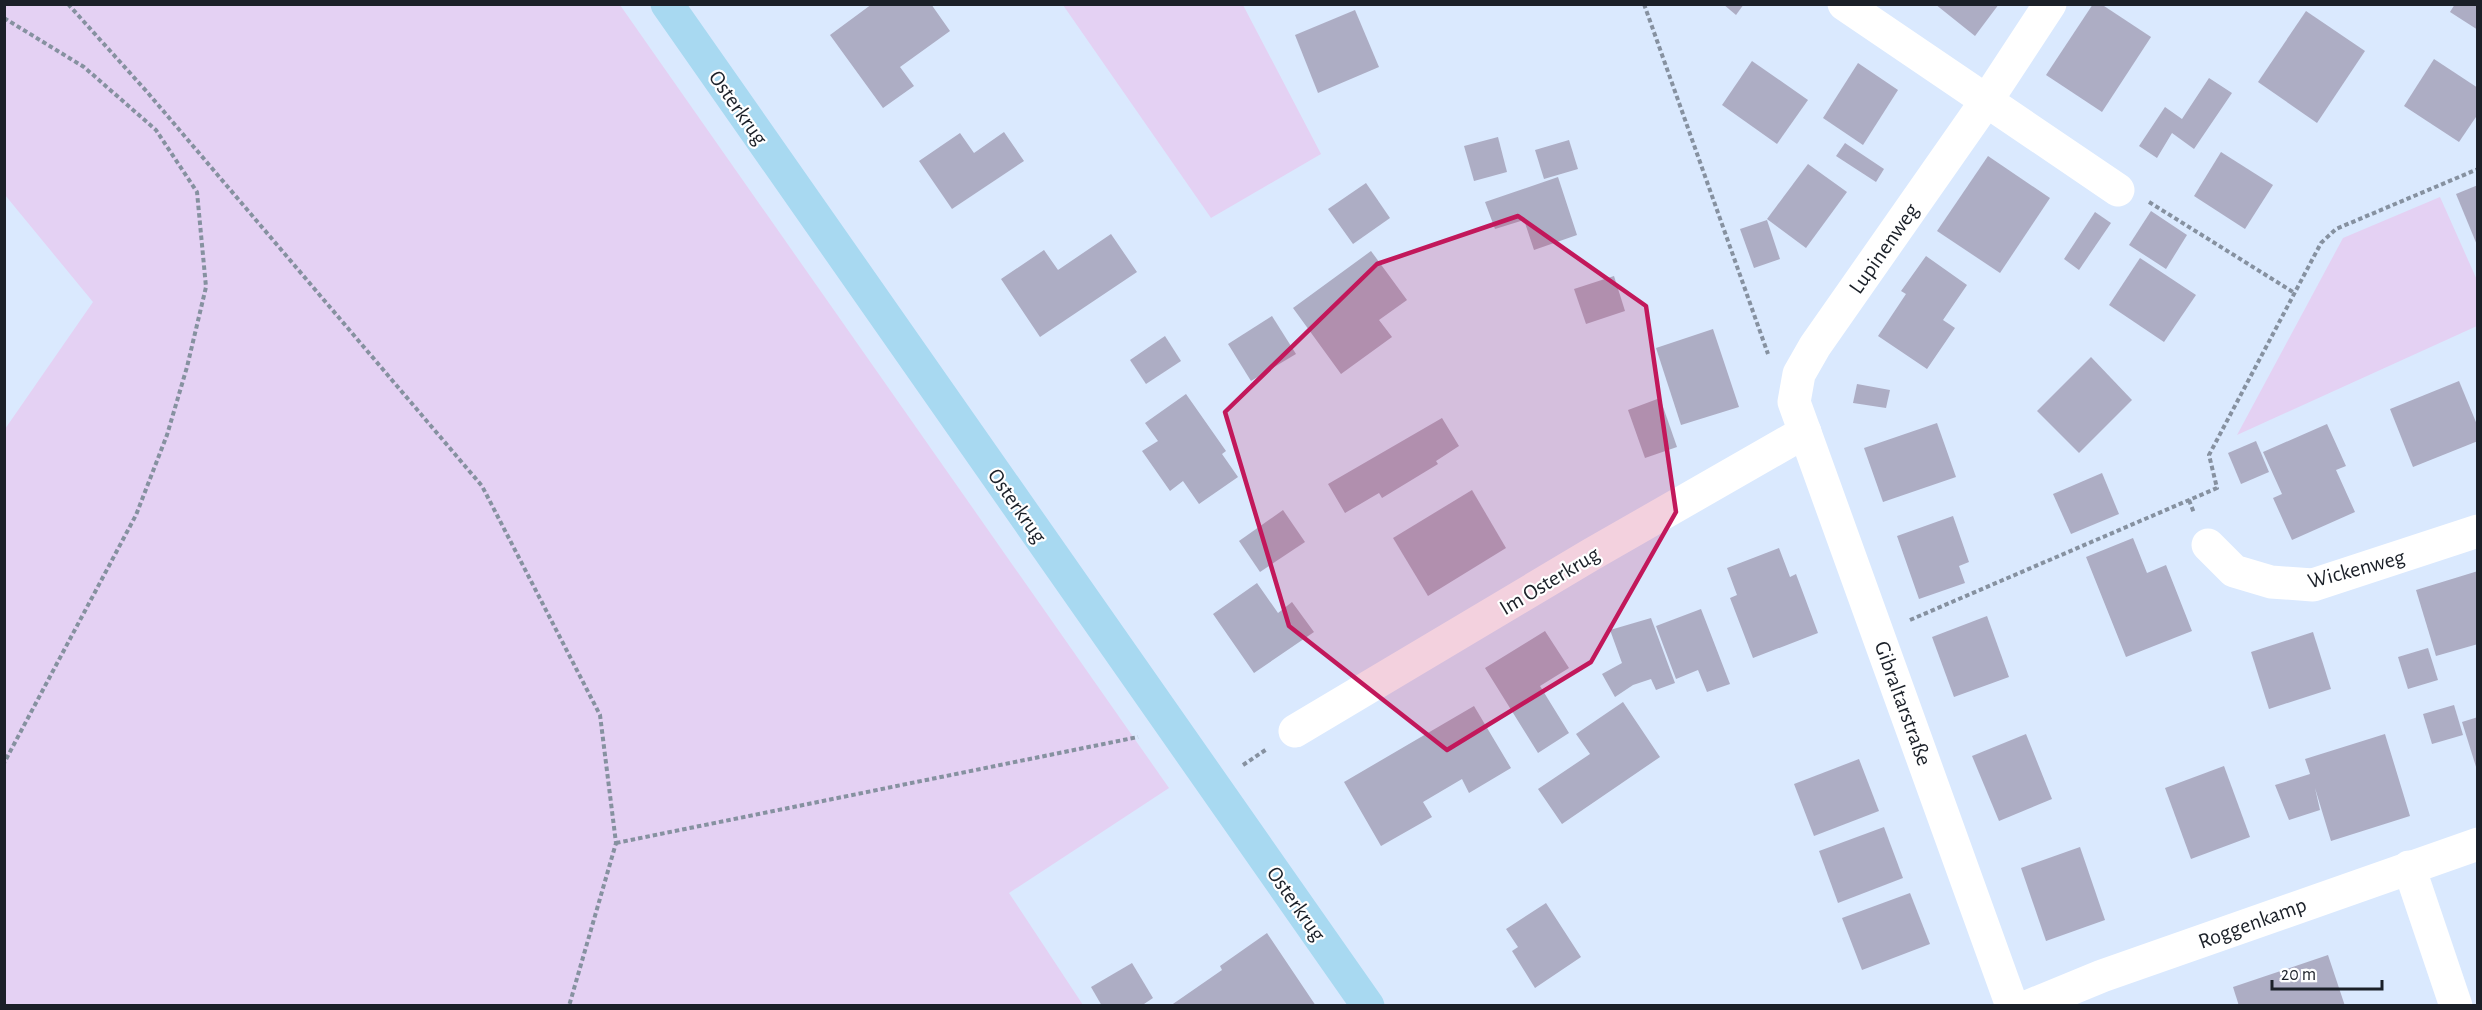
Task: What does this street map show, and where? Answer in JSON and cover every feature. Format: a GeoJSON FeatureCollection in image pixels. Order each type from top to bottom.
{"type":"FeatureCollection","features":[{"type":"Feature","properties":{"kind":"main road","name":"Osterkrug"},"geometry":{"type":"LineString","coordinates":[[667,4],[1368,1005]]}},
{"type":"Feature","properties":{"kind":"street"},"geometry":{"type":"LineString","coordinates":[[1844,4],[2118,190]]}},
{"type":"Feature","properties":{"kind":"street","name":"Lupinenweg"},"geometry":{"type":"LineString","coordinates":[[1794,402],[1799,374],[1815,346],[1987,100],[2050,4]]}},
{"type":"Feature","properties":{"kind":"street","name":"Gibraltarstraße"},"geometry":{"type":"LineString","coordinates":[[1794,402],[2012,1005]]}},
{"type":"Feature","properties":{"kind":"street","name":"Im Osterkrug"},"geometry":{"type":"LineString","coordinates":[[1295,731],[1592,554],[1805,432]]}},
{"type":"Feature","properties":{"kind":"street","name":"Wickenweg"},"geometry":{"type":"LineString","coordinates":[[2208,545],[2234,571],[2271,582],[2313,585],[2478,531]]}},
{"type":"Feature","properties":{"kind":"street","name":"Roggenkamp"},"geometry":{"type":"LineString","coordinates":[[2029,1005],[2102,976],[2478,844]]}},
{"type":"Feature","properties":{"kind":"street"},"geometry":{"type":"LineString","coordinates":[[2409,867],[2457,1005]]}},
{"type":"Feature","properties":{"kind":"path"},"geometry":{"type":"LineString","coordinates":[[68,4],[148,93],[482,486],[600,715],[616,843],[569,1005]]}},
{"type":"Feature","properties":{"kind":"path"},"geometry":{"type":"LineString","coordinates":[[1644,4],[1771,363],[1794,402]]}},
{"type":"Feature","properties":{"kind":"path"},"geometry":{"type":"LineString","coordinates":[[4,18],[84,67],[156,130],[197,192],[206,288],[188,367],[167,435],[136,515],[4,763]]}},
{"type":"Feature","properties":{"kind":"path"},"geometry":{"type":"LineString","coordinates":[[1878,633],[2217,488],[2209,455],[2293,292],[2321,243],[2336,230],[2478,169]]}},
{"type":"Feature","properties":{"kind":"path"},"geometry":{"type":"LineString","coordinates":[[2118,190],[2133,192],[2293,292]]}},
{"type":"Feature","properties":{"kind":"path"},"geometry":{"type":"LineString","coordinates":[[616,843],[1142,736]]}},
{"type":"Feature","properties":{"kind":"highlighted area"},"geometry":{"type":"Polygon","coordinates":[[[1518,216],[1646,306],[1676,512],[1591,662],[1447,750],[1289,626],[1225,412],[1377,264],[1518,216]]]}},
{"type":"Feature","properties":{"kind":"shaded area"},"geometry":{"type":"Polygon","coordinates":[[[5,4],[620,5],[1169,788],[1009,893],[1083,1005],[5,1005],[5,429],[93,302],[5,195],[5,4]]]}},
{"type":"Feature","properties":{"kind":"shaded area"},"geometry":{"type":"Polygon","coordinates":[[[1063,5],[1243,5],[1321,154],[1211,218],[1063,5]]]}},
{"type":"Feature","properties":{"kind":"shaded area"},"geometry":{"type":"Polygon","coordinates":[[[2440,197],[2477,280],[2477,326],[2237,435],[2343,238],[2440,197]]]}},
{"type":"Feature","properties":{"kind":"building"},"geometry":{"type":"Polygon","coordinates":[[[872,4],[931,4],[950,31],[900,67],[914,86],[883,108],[830,35],[872,4]]]}},
{"type":"Feature","properties":{"kind":"building"},"geometry":{"type":"Polygon","coordinates":[[[1723,4],[1744,4],[1736,15],[1723,4]]]}},
{"type":"Feature","properties":{"kind":"building"},"geometry":{"type":"Polygon","coordinates":[[[1935,4],[1999,4],[1975,36],[1935,4]]]}},
{"type":"Feature","properties":{"kind":"building"},"geometry":{"type":"Polygon","coordinates":[[[2093,4],[2101,4],[2151,37],[2102,112],[2046,75],[2093,4]]]}},
{"type":"Feature","properties":{"kind":"building"},"geometry":{"type":"Polygon","coordinates":[[[2455,4],[2478,4],[2478,30],[2450,12],[2455,4]]]}},
{"type":"Feature","properties":{"kind":"building"},"geometry":{"type":"Polygon","coordinates":[[[1355,10],[1379,67],[1318,93],[1295,35],[1355,10]]]}},
{"type":"Feature","properties":{"kind":"building"},"geometry":{"type":"Polygon","coordinates":[[[2306,11],[2365,51],[2317,123],[2258,82],[2306,11]]]}},
{"type":"Feature","properties":{"kind":"building"},"geometry":{"type":"Polygon","coordinates":[[[2434,59],[2478,88],[2478,114],[2459,142],[2404,106],[2434,59]]]}},
{"type":"Feature","properties":{"kind":"building"},"geometry":{"type":"Polygon","coordinates":[[[1752,61],[1808,100],[1777,144],[1722,105],[1752,61]]]}},
{"type":"Feature","properties":{"kind":"building"},"geometry":{"type":"Polygon","coordinates":[[[1858,63],[1898,90],[1863,145],[1823,118],[1858,63]]]}},
{"type":"Feature","properties":{"kind":"building"},"geometry":{"type":"Polygon","coordinates":[[[2209,78],[2232,93],[2194,149],[2172,133],[2157,158],[2139,146],[2165,107],[2182,119],[2209,78]]]}},
{"type":"Feature","properties":{"kind":"building"},"geometry":{"type":"Polygon","coordinates":[[[1004,132],[1024,161],[952,209],[919,161],[960,133],[974,153],[1004,132]]]}},
{"type":"Feature","properties":{"kind":"building"},"geometry":{"type":"Polygon","coordinates":[[[1498,137],[1507,172],[1474,181],[1464,146],[1498,137]]]}},
{"type":"Feature","properties":{"kind":"building"},"geometry":{"type":"Polygon","coordinates":[[[1569,140],[1578,169],[1544,179],[1535,150],[1569,140]]]}},
{"type":"Feature","properties":{"kind":"building"},"geometry":{"type":"Polygon","coordinates":[[[1845,143],[1884,169],[1876,182],[1836,156],[1845,143]]]}},
{"type":"Feature","properties":{"kind":"building"},"geometry":{"type":"Polygon","coordinates":[[[2221,152],[2273,185],[2245,229],[2194,196],[2221,152]]]}},
{"type":"Feature","properties":{"kind":"building"},"geometry":{"type":"Polygon","coordinates":[[[1988,156],[2050,198],[2000,273],[1937,231],[1988,156]]]}},
{"type":"Feature","properties":{"kind":"building"},"geometry":{"type":"Polygon","coordinates":[[[1808,164],[1847,192],[1806,248],[1767,219],[1808,164]]]}},
{"type":"Feature","properties":{"kind":"building"},"geometry":{"type":"Polygon","coordinates":[[[1558,177],[1577,235],[1534,250],[1524,220],[1495,229],[1485,202],[1558,177]]]}},
{"type":"Feature","properties":{"kind":"building"},"geometry":{"type":"Polygon","coordinates":[[[1366,183],[1390,218],[1353,244],[1328,209],[1366,183]]]}},
{"type":"Feature","properties":{"kind":"building"},"geometry":{"type":"Polygon","coordinates":[[[2478,185],[2478,245],[2477,245],[2456,194],[2478,185]]]}},
{"type":"Feature","properties":{"kind":"building"},"geometry":{"type":"Polygon","coordinates":[[[2151,211],[2187,235],[2166,269],[2129,245],[2151,211]]]}},
{"type":"Feature","properties":{"kind":"building"},"geometry":{"type":"Polygon","coordinates":[[[2095,212],[2111,223],[2079,270],[2064,259],[2095,212]]]}},
{"type":"Feature","properties":{"kind":"building"},"geometry":{"type":"Polygon","coordinates":[[[1767,220],[1780,259],[1754,268],[1740,229],[1767,220]]]}},
{"type":"Feature","properties":{"kind":"building"},"geometry":{"type":"Polygon","coordinates":[[[1111,234],[1137,272],[1040,337],[1001,279],[1044,250],[1058,270],[1111,234]]]}},
{"type":"Feature","properties":{"kind":"building"},"geometry":{"type":"Polygon","coordinates":[[[1371,251],[1407,300],[1379,320],[1392,337],[1341,374],[1293,308],[1371,251]]]}},
{"type":"Feature","properties":{"kind":"building"},"geometry":{"type":"Polygon","coordinates":[[[1926,256],[1967,285],[1943,320],[1955,328],[1927,369],[1878,336],[1906,294],[1901,291],[1926,256]]]}},
{"type":"Feature","properties":{"kind":"building"},"geometry":{"type":"Polygon","coordinates":[[[2140,258],[2196,295],[2164,342],[2109,305],[2140,258]]]}},
{"type":"Feature","properties":{"kind":"building"},"geometry":{"type":"Polygon","coordinates":[[[1614,276],[1625,311],[1586,324],[1574,289],[1614,276]]]}},
{"type":"Feature","properties":{"kind":"building"},"geometry":{"type":"Polygon","coordinates":[[[1272,316],[1296,354],[1251,381],[1228,344],[1272,316]]]}},
{"type":"Feature","properties":{"kind":"building"},"geometry":{"type":"Polygon","coordinates":[[[1713,329],[1739,407],[1681,425],[1656,348],[1713,329]]]}},
{"type":"Feature","properties":{"kind":"building"},"geometry":{"type":"Polygon","coordinates":[[[1165,336],[1181,361],[1146,384],[1130,360],[1165,336]]]}},
{"type":"Feature","properties":{"kind":"building"},"geometry":{"type":"Polygon","coordinates":[[[2091,357],[2132,400],[2079,453],[2037,411],[2091,357]]]}},
{"type":"Feature","properties":{"kind":"building"},"geometry":{"type":"Polygon","coordinates":[[[2459,381],[2478,427],[2478,441],[2413,467],[2390,409],[2459,381]]]}},
{"type":"Feature","properties":{"kind":"building"},"geometry":{"type":"Polygon","coordinates":[[[1857,384],[1890,390],[1886,408],[1853,403],[1857,384]]]}},
{"type":"Feature","properties":{"kind":"building"},"geometry":{"type":"Polygon","coordinates":[[[1186,394],[1226,451],[1222,454],[1238,477],[1199,504],[1183,481],[1170,491],[1142,451],[1158,441],[1145,423],[1186,394]]]}},
{"type":"Feature","properties":{"kind":"building"},"geometry":{"type":"Polygon","coordinates":[[[1660,398],[1677,447],[1645,458],[1628,410],[1660,398]]]}},
{"type":"Feature","properties":{"kind":"building"},"geometry":{"type":"Polygon","coordinates":[[[1442,418],[1459,446],[1436,461],[1438,464],[1382,498],[1379,493],[1345,513],[1328,484],[1442,418]]]}},
{"type":"Feature","properties":{"kind":"building"},"geometry":{"type":"Polygon","coordinates":[[[1937,423],[1956,477],[1883,502],[1864,448],[1937,423]]]}},
{"type":"Feature","properties":{"kind":"building"},"geometry":{"type":"Polygon","coordinates":[[[2327,424],[2346,466],[2336,470],[2355,512],[2292,540],[2273,498],[2282,494],[2263,452],[2327,424]]]}},
{"type":"Feature","properties":{"kind":"building"},"geometry":{"type":"Polygon","coordinates":[[[2256,441],[2269,472],[2241,484],[2228,453],[2256,441]]]}},
{"type":"Feature","properties":{"kind":"building"},"geometry":{"type":"Polygon","coordinates":[[[2102,473],[2119,514],[2071,534],[2053,494],[2102,473]]]}},
{"type":"Feature","properties":{"kind":"building"},"geometry":{"type":"Polygon","coordinates":[[[1472,490],[1506,548],[1428,596],[1393,538],[1472,490]]]}},
{"type":"Feature","properties":{"kind":"building"},"geometry":{"type":"Polygon","coordinates":[[[1283,510],[1305,542],[1260,572],[1239,541],[1283,510]]]}},
{"type":"Feature","properties":{"kind":"building"},"geometry":{"type":"Polygon","coordinates":[[[1953,516],[1969,562],[1959,566],[1965,583],[1919,599],[1897,536],[1953,516]]]}},
{"type":"Feature","properties":{"kind":"building"},"geometry":{"type":"Polygon","coordinates":[[[2133,538],[2147,573],[2166,565],[2192,631],[2126,657],[2086,557],[2133,538]]]}},
{"type":"Feature","properties":{"kind":"building"},"geometry":{"type":"Polygon","coordinates":[[[1779,548],[1790,577],[1796,574],[1818,633],[1753,658],[1730,598],[1737,595],[1727,568],[1779,548]]]}},
{"type":"Feature","properties":{"kind":"building"},"geometry":{"type":"Polygon","coordinates":[[[2478,571],[2478,644],[2436,656],[2416,590],[2478,571]]]}},
{"type":"Feature","properties":{"kind":"building"},"geometry":{"type":"Polygon","coordinates":[[[1257,583],[1278,613],[1292,602],[1314,632],[1254,673],[1213,614],[1257,583]]]}},
{"type":"Feature","properties":{"kind":"building"},"geometry":{"type":"Polygon","coordinates":[[[1701,609],[1730,684],[1707,692],[1698,670],[1676,679],[1656,626],[1701,609]]]}},
{"type":"Feature","properties":{"kind":"building"},"geometry":{"type":"Polygon","coordinates":[[[1987,616],[2009,677],[1954,697],[1932,637],[1987,616]]]}},
{"type":"Feature","properties":{"kind":"building"},"geometry":{"type":"Polygon","coordinates":[[[1651,618],[1675,683],[1656,690],[1651,679],[1633,685],[1615,697],[1602,674],[1622,663],[1610,630],[1651,618]]]}},
{"type":"Feature","properties":{"kind":"building"},"geometry":{"type":"Polygon","coordinates":[[[1545,631],[1569,668],[1540,686],[1569,733],[1538,753],[1485,668],[1545,631]]]}},
{"type":"Feature","properties":{"kind":"building"},"geometry":{"type":"Polygon","coordinates":[[[2313,632],[2331,689],[2269,709],[2251,652],[2313,632]]]}},
{"type":"Feature","properties":{"kind":"building"},"geometry":{"type":"Polygon","coordinates":[[[2428,648],[2438,680],[2408,689],[2398,657],[2428,648]]]}},
{"type":"Feature","properties":{"kind":"building"},"geometry":{"type":"Polygon","coordinates":[[[1623,702],[1660,757],[1562,824],[1538,789],[1590,754],[1576,734],[1623,702]]]}},
{"type":"Feature","properties":{"kind":"building"},"geometry":{"type":"Polygon","coordinates":[[[2454,705],[2463,735],[2432,744],[2423,714],[2454,705]]]}},
{"type":"Feature","properties":{"kind":"building"},"geometry":{"type":"Polygon","coordinates":[[[1474,706],[1511,768],[1469,793],[1462,779],[1423,802],[1432,817],[1381,846],[1344,782],[1474,706]]]}},
{"type":"Feature","properties":{"kind":"building"},"geometry":{"type":"Polygon","coordinates":[[[2478,717],[2478,770],[2477,770],[2462,722],[2478,717]]]}},
{"type":"Feature","properties":{"kind":"building"},"geometry":{"type":"Polygon","coordinates":[[[2026,734],[2052,799],[1999,821],[1972,756],[2026,734]]]}},
{"type":"Feature","properties":{"kind":"building"},"geometry":{"type":"Polygon","coordinates":[[[2385,734],[2410,816],[2331,841],[2315,788],[2320,810],[2289,820],[2275,785],[2310,774],[2305,759],[2385,734]]]}},
{"type":"Feature","properties":{"kind":"building"},"geometry":{"type":"Polygon","coordinates":[[[1859,759],[1879,811],[1814,836],[1794,784],[1859,759]]]}},
{"type":"Feature","properties":{"kind":"building"},"geometry":{"type":"Polygon","coordinates":[[[2224,766],[2250,837],[2191,859],[2165,788],[2224,766]]]}},
{"type":"Feature","properties":{"kind":"building"},"geometry":{"type":"Polygon","coordinates":[[[1884,827],[1903,878],[1838,903],[1819,851],[1884,827]]]}},
{"type":"Feature","properties":{"kind":"building"},"geometry":{"type":"Polygon","coordinates":[[[2080,847],[2105,920],[2046,941],[2021,868],[2080,847]]]}},
{"type":"Feature","properties":{"kind":"building"},"geometry":{"type":"Polygon","coordinates":[[[1910,893],[1930,944],[1862,970],[1842,918],[1910,893]]]}},
{"type":"Feature","properties":{"kind":"building"},"geometry":{"type":"Polygon","coordinates":[[[1546,903],[1581,957],[1535,988],[1512,951],[1518,947],[1506,929],[1546,903]]]}},
{"type":"Feature","properties":{"kind":"building"},"geometry":{"type":"Polygon","coordinates":[[[1267,933],[1316,1006],[1170,1006],[1222,970],[1220,966],[1267,933]]]}},
{"type":"Feature","properties":{"kind":"building"},"geometry":{"type":"Polygon","coordinates":[[[2328,955],[2345,1006],[2239,1006],[2233,987],[2328,955]]]}},
{"type":"Feature","properties":{"kind":"building"},"geometry":{"type":"Polygon","coordinates":[[[1132,963],[1153,998],[1141,1006],[1102,1006],[1091,987],[1132,963]]]}}]}
